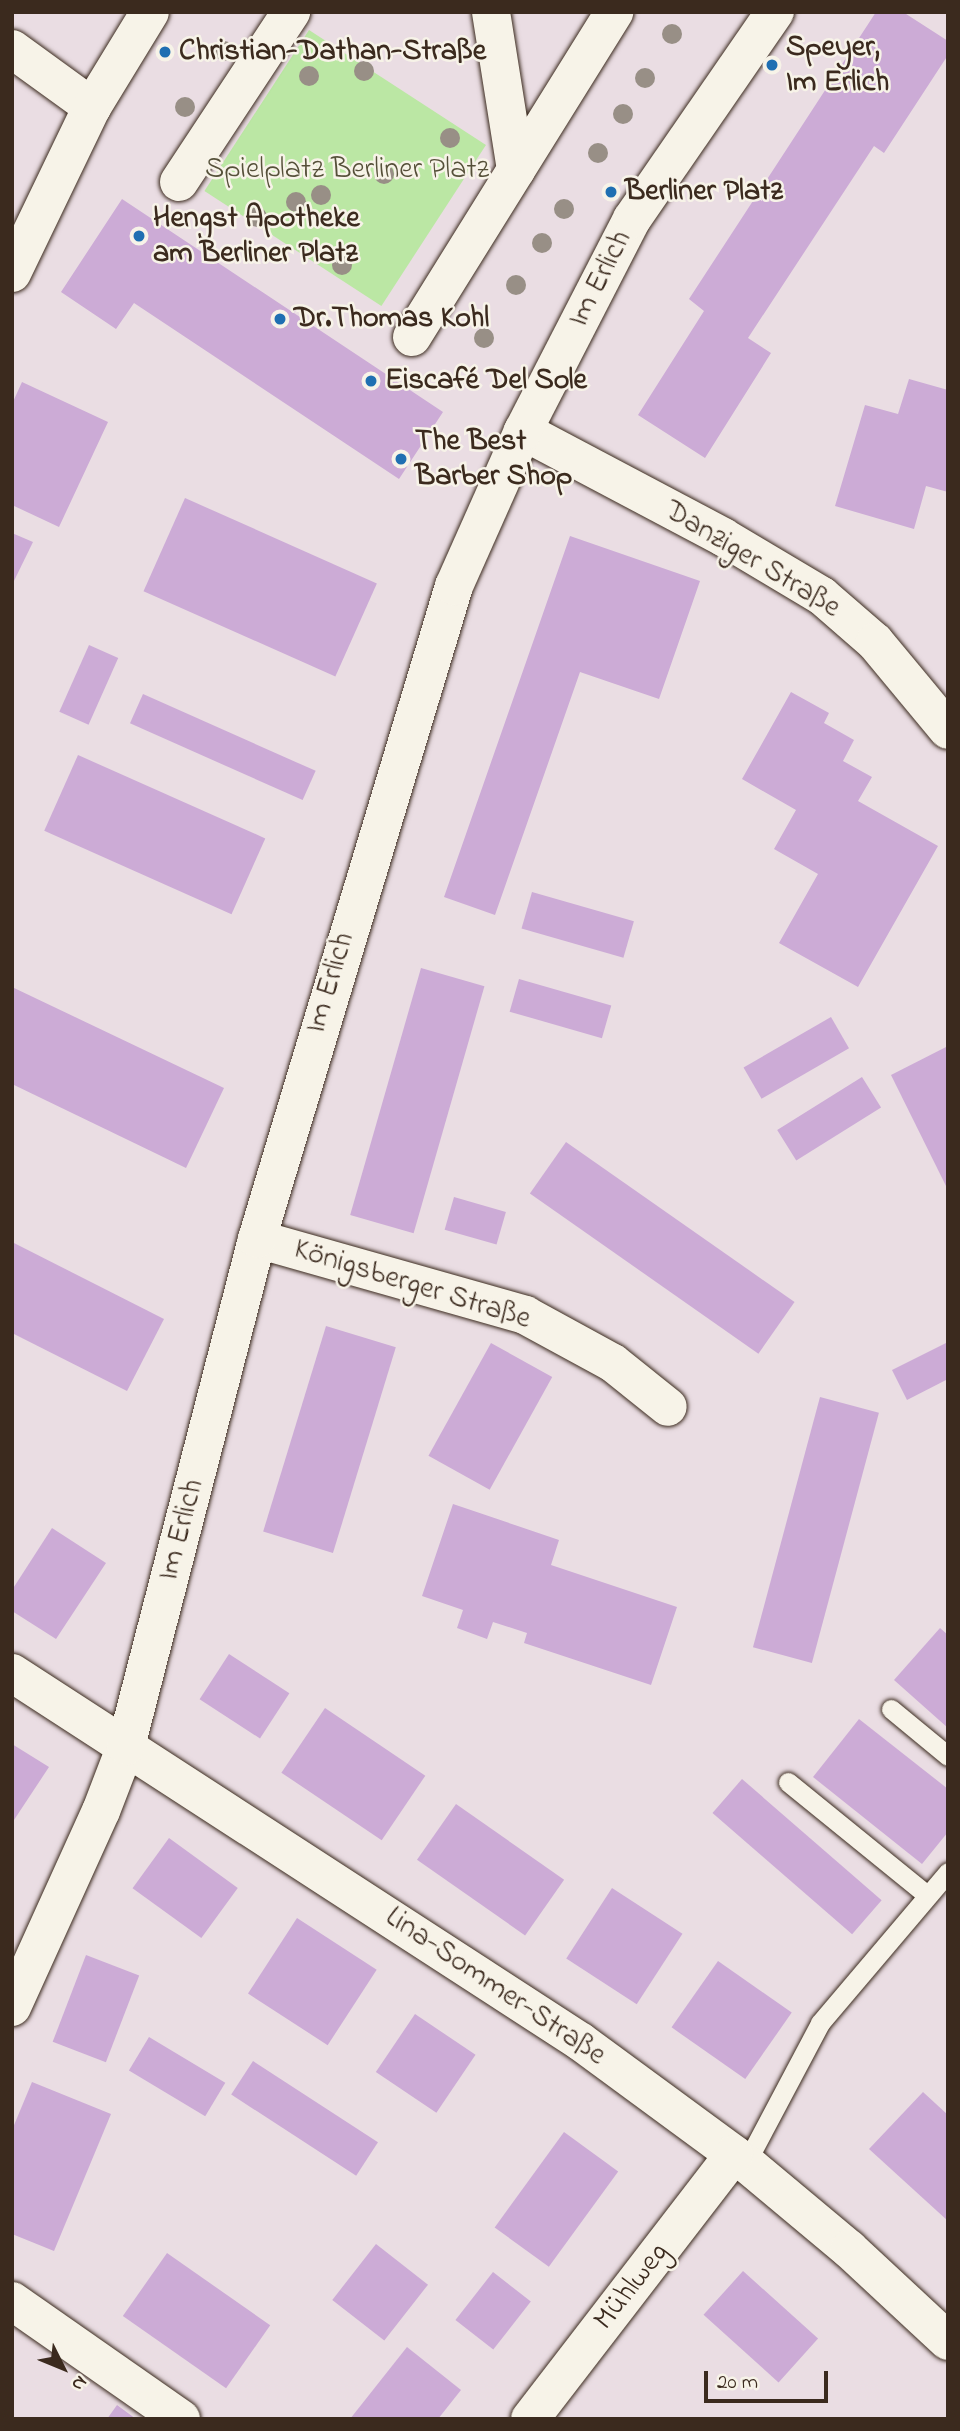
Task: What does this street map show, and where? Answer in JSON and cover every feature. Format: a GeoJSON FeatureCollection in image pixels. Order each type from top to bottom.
{"type":"FeatureCollection","features":[{"type":"Feature","properties":{"kind":"street"},"geometry":{"type":"LineString","coordinates":[[12,273],[92,107],[150,12]]}},
{"type":"Feature","properties":{"kind":"street"},"geometry":{"type":"LineString","coordinates":[[491,12],[516,170]]}},
{"type":"Feature","properties":{"kind":"street"},"geometry":{"type":"LineString","coordinates":[[412,337],[614,12]]}},
{"type":"Feature","properties":{"kind":"street","name":"Im Erlich"},"geometry":{"type":"LineString","coordinates":[[12,2007],[101,1811],[126,1745],[257,1239],[323,1010],[454,586],[523,431],[632,219],[775,12]]}},
{"type":"Feature","properties":{"kind":"street"},"geometry":{"type":"LineString","coordinates":[[179,182],[298,15]]}},
{"type":"Feature","properties":{"kind":"street"},"geometry":{"type":"LineString","coordinates":[[12,49],[92,107]]}},
{"type":"Feature","properties":{"kind":"street","name":"Danziger Straße"},"geometry":{"type":"LineString","coordinates":[[523,431],[723,537],[822,596],[875,642],[948,730]]}},
{"type":"Feature","properties":{"kind":"street","name":"Königsberger Straße"},"geometry":{"type":"LineString","coordinates":[[257,1239],[525,1315],[613,1363],[668,1408]]}},
{"type":"Feature","properties":{"kind":"street","name":"Lina-Sommer-Straße"},"geometry":{"type":"LineString","coordinates":[[12,1673],[582,2042],[740,2159],[849,2249],[948,2341]]}},
{"type":"Feature","properties":{"kind":"street","name":"Mühlweg"},"geometry":{"type":"LineString","coordinates":[[530,2419],[740,2159]]}},
{"type":"Feature","properties":{"kind":"street"},"geometry":{"type":"LineString","coordinates":[[12,2301],[181,2419]]}},
{"type":"Feature","properties":{"kind":"lane"},"geometry":{"type":"LineString","coordinates":[[891,1709],[948,1756]]}},
{"type":"Feature","properties":{"kind":"lane"},"geometry":{"type":"LineString","coordinates":[[788,1783],[927,1895]]}},
{"type":"Feature","properties":{"kind":"lane"},"geometry":{"type":"LineString","coordinates":[[740,2159],[820,2023],[948,1872]]}},
{"type":"Feature","properties":{"kind":"green space","name":"Spielplatz Berliner Platz"},"geometry":{"type":"Polygon","coordinates":[[[309,30],[486,145],[381,306],[204,191],[309,30]]]}},
{"type":"Feature","properties":{"kind":"building"},"geometry":{"type":"Polygon","coordinates":[[[876,12],[903,12],[948,41],[948,55],[884,153],[874,146],[748,338],[771,353],[705,458],[638,415],[704,311],[689,299],[876,12]]]}},
{"type":"Feature","properties":{"kind":"building"},"geometry":{"type":"Polygon","coordinates":[[[122,199],[443,412],[399,479],[134,303],[116,329],[61,292],[122,199]]]}},
{"type":"Feature","properties":{"kind":"building"},"geometry":{"type":"Polygon","coordinates":[[[909,379],[948,390],[948,492],[926,486],[914,529],[835,506],[865,405],[898,414],[909,379]]]}},
{"type":"Feature","properties":{"kind":"building"},"geometry":{"type":"Polygon","coordinates":[[[22,382],[108,422],[59,527],[12,505],[12,404],[22,382]]]}},
{"type":"Feature","properties":{"kind":"building"},"geometry":{"type":"Polygon","coordinates":[[[185,498],[377,583],[335,677],[144,591],[185,498]]]}},
{"type":"Feature","properties":{"kind":"building"},"geometry":{"type":"Polygon","coordinates":[[[12,533],[33,542],[12,585],[12,533]]]}},
{"type":"Feature","properties":{"kind":"building"},"geometry":{"type":"Polygon","coordinates":[[[570,536],[700,581],[659,699],[580,672],[495,915],[444,897],[570,536]]]}},
{"type":"Feature","properties":{"kind":"building"},"geometry":{"type":"Polygon","coordinates":[[[89,645],[118,658],[89,725],[59,712],[89,645]]]}},
{"type":"Feature","properties":{"kind":"building"},"geometry":{"type":"Polygon","coordinates":[[[791,692],[829,713],[824,723],[854,740],[843,761],[872,777],[858,801],[938,846],[858,987],[779,943],[818,874],[774,849],[796,810],[742,779],[791,692]]]}},
{"type":"Feature","properties":{"kind":"building"},"geometry":{"type":"Polygon","coordinates":[[[143,694],[316,771],[303,800],[130,723],[143,694]]]}},
{"type":"Feature","properties":{"kind":"building"},"geometry":{"type":"Polygon","coordinates":[[[78,755],[265,838],[232,914],[44,831],[78,755]]]}},
{"type":"Feature","properties":{"kind":"building"},"geometry":{"type":"Polygon","coordinates":[[[532,892],[634,921],[623,958],[522,929],[532,892]]]}},
{"type":"Feature","properties":{"kind":"building"},"geometry":{"type":"Polygon","coordinates":[[[421,968],[484,986],[414,1233],[350,1215],[421,968]]]}},
{"type":"Feature","properties":{"kind":"building"},"geometry":{"type":"Polygon","coordinates":[[[519,979],[611,1005],[602,1038],[510,1012],[519,979]]]}},
{"type":"Feature","properties":{"kind":"building"},"geometry":{"type":"Polygon","coordinates":[[[12,987],[224,1088],[186,1168],[12,1084],[12,987]]]}},
{"type":"Feature","properties":{"kind":"building"},"geometry":{"type":"Polygon","coordinates":[[[831,1017],[849,1048],[762,1099],[744,1068],[831,1017]]]}},
{"type":"Feature","properties":{"kind":"building"},"geometry":{"type":"Polygon","coordinates":[[[948,1046],[948,1190],[891,1075],[948,1046]]]}},
{"type":"Feature","properties":{"kind":"building"},"geometry":{"type":"Polygon","coordinates":[[[862,1077],[881,1108],[796,1161],[777,1130],[862,1077]]]}},
{"type":"Feature","properties":{"kind":"building"},"geometry":{"type":"Polygon","coordinates":[[[566,1142],[795,1302],[758,1354],[530,1194],[566,1142]]]}},
{"type":"Feature","properties":{"kind":"building"},"geometry":{"type":"Polygon","coordinates":[[[454,1197],[506,1212],[497,1245],[445,1230],[454,1197]]]}},
{"type":"Feature","properties":{"kind":"building"},"geometry":{"type":"Polygon","coordinates":[[[12,1242],[164,1319],[127,1391],[12,1333],[12,1242]]]}},
{"type":"Feature","properties":{"kind":"building"},"geometry":{"type":"Polygon","coordinates":[[[326,1326],[396,1347],[333,1553],[263,1532],[326,1326]]]}},
{"type":"Feature","properties":{"kind":"building"},"geometry":{"type":"Polygon","coordinates":[[[948,1342],[948,1379],[907,1400],[892,1370],[948,1342]]]}},
{"type":"Feature","properties":{"kind":"building"},"geometry":{"type":"Polygon","coordinates":[[[491,1343],[552,1377],[490,1490],[428,1456],[491,1343]]]}},
{"type":"Feature","properties":{"kind":"building"},"geometry":{"type":"Polygon","coordinates":[[[820,1397],[879,1413],[812,1663],[753,1647],[820,1397]]]}},
{"type":"Feature","properties":{"kind":"building"},"geometry":{"type":"Polygon","coordinates":[[[453,1504],[559,1540],[551,1565],[677,1607],[651,1685],[524,1643],[527,1633],[493,1622],[487,1639],[457,1628],[463,1610],[422,1596],[453,1504]]]}},
{"type":"Feature","properties":{"kind":"building"},"geometry":{"type":"Polygon","coordinates":[[[52,1528],[106,1563],[56,1639],[12,1611],[12,1590],[52,1528]]]}},
{"type":"Feature","properties":{"kind":"building"},"geometry":{"type":"Polygon","coordinates":[[[940,1628],[948,1635],[948,1728],[894,1680],[940,1628]]]}},
{"type":"Feature","properties":{"kind":"building"},"geometry":{"type":"Polygon","coordinates":[[[229,1654],[289,1693],[260,1739],[200,1699],[229,1654]]]}},
{"type":"Feature","properties":{"kind":"building"},"geometry":{"type":"Polygon","coordinates":[[[325,1708],[425,1776],[382,1840],[281,1773],[325,1708]]]}},
{"type":"Feature","properties":{"kind":"building"},"geometry":{"type":"Polygon","coordinates":[[[859,1719],[948,1789],[948,1832],[922,1864],[813,1777],[859,1719]]]}},
{"type":"Feature","properties":{"kind":"building"},"geometry":{"type":"Polygon","coordinates":[[[12,1744],[49,1767],[12,1823],[12,1744]]]}},
{"type":"Feature","properties":{"kind":"building"},"geometry":{"type":"Polygon","coordinates":[[[742,1779],[882,1900],[852,1934],[712,1813],[742,1779]]]}},
{"type":"Feature","properties":{"kind":"building"},"geometry":{"type":"Polygon","coordinates":[[[456,1804],[564,1880],[525,1935],[417,1860],[456,1804]]]}},
{"type":"Feature","properties":{"kind":"building"},"geometry":{"type":"Polygon","coordinates":[[[169,1838],[238,1888],[201,1938],[133,1888],[169,1838]]]}},
{"type":"Feature","properties":{"kind":"building"},"geometry":{"type":"Polygon","coordinates":[[[612,1888],[682,1934],[637,2004],[566,1958],[612,1888]]]}},
{"type":"Feature","properties":{"kind":"building"},"geometry":{"type":"Polygon","coordinates":[[[297,1918],[377,1970],[328,2045],[248,1993],[297,1918]]]}},
{"type":"Feature","properties":{"kind":"building"},"geometry":{"type":"Polygon","coordinates":[[[86,1955],[139,1975],[106,2062],[53,2042],[86,1955]]]}},
{"type":"Feature","properties":{"kind":"building"},"geometry":{"type":"Polygon","coordinates":[[[718,1961],[792,2013],[745,2079],[672,2027],[718,1961]]]}},
{"type":"Feature","properties":{"kind":"building"},"geometry":{"type":"Polygon","coordinates":[[[415,2014],[476,2055],[436,2113],[376,2072],[415,2014]]]}},
{"type":"Feature","properties":{"kind":"building"},"geometry":{"type":"Polygon","coordinates":[[[149,2037],[225,2083],[205,2116],[129,2070],[149,2037]]]}},
{"type":"Feature","properties":{"kind":"building"},"geometry":{"type":"Polygon","coordinates":[[[253,2061],[378,2142],[356,2176],[231,2095],[253,2061]]]}},
{"type":"Feature","properties":{"kind":"building"},"geometry":{"type":"Polygon","coordinates":[[[32,2082],[111,2114],[54,2251],[12,2234],[12,2130],[32,2082]]]}},
{"type":"Feature","properties":{"kind":"building"},"geometry":{"type":"Polygon","coordinates":[[[923,2092],[948,2115],[948,2221],[869,2149],[923,2092]]]}},
{"type":"Feature","properties":{"kind":"building"},"geometry":{"type":"Polygon","coordinates":[[[564,2132],[618,2171],[549,2267],[495,2227],[564,2132]]]}},
{"type":"Feature","properties":{"kind":"building"},"geometry":{"type":"Polygon","coordinates":[[[376,2244],[428,2285],[384,2341],[332,2300],[376,2244]]]}},
{"type":"Feature","properties":{"kind":"building"},"geometry":{"type":"Polygon","coordinates":[[[167,2253],[270,2325],[226,2388],[123,2316],[167,2253]]]}},
{"type":"Feature","properties":{"kind":"building"},"geometry":{"type":"Polygon","coordinates":[[[743,2271],[818,2339],[779,2382],[704,2315],[743,2271]]]}},
{"type":"Feature","properties":{"kind":"building"},"geometry":{"type":"Polygon","coordinates":[[[493,2272],[531,2302],[493,2350],[455,2320],[493,2272]]]}},
{"type":"Feature","properties":{"kind":"building"},"geometry":{"type":"Polygon","coordinates":[[[407,2347],[461,2390],[438,2419],[350,2419],[407,2347]]]}},
{"type":"Feature","properties":{"kind":"building"},"geometry":{"type":"Polygon","coordinates":[[[117,2405],[136,2419],[107,2419],[117,2405]]]}},
{"type":"Feature","properties":{"kind":"place","name":"Christian-Dathan-Straße"},"geometry":{"type":"Point","coordinates":[165,52]}},
{"type":"Feature","properties":{"kind":"place","name":"Speyer, Im Erlich"},"geometry":{"type":"Point","coordinates":[772,65]}},
{"type":"Feature","properties":{"kind":"place","name":"Berliner Platz"},"geometry":{"type":"Point","coordinates":[611,192]}},
{"type":"Feature","properties":{"kind":"place","name":"Hengst Apotheke am Berliner Platz"},"geometry":{"type":"Point","coordinates":[139,236]}},
{"type":"Feature","properties":{"kind":"place","name":"Dr.Thomas Kohl"},"geometry":{"type":"Point","coordinates":[280,319]}},
{"type":"Feature","properties":{"kind":"place","name":"Eiscafé Del Sole"},"geometry":{"type":"Point","coordinates":[371,381]}},
{"type":"Feature","properties":{"kind":"place","name":"The Best Barber Shop"},"geometry":{"type":"Point","coordinates":[401,459]}}]}
